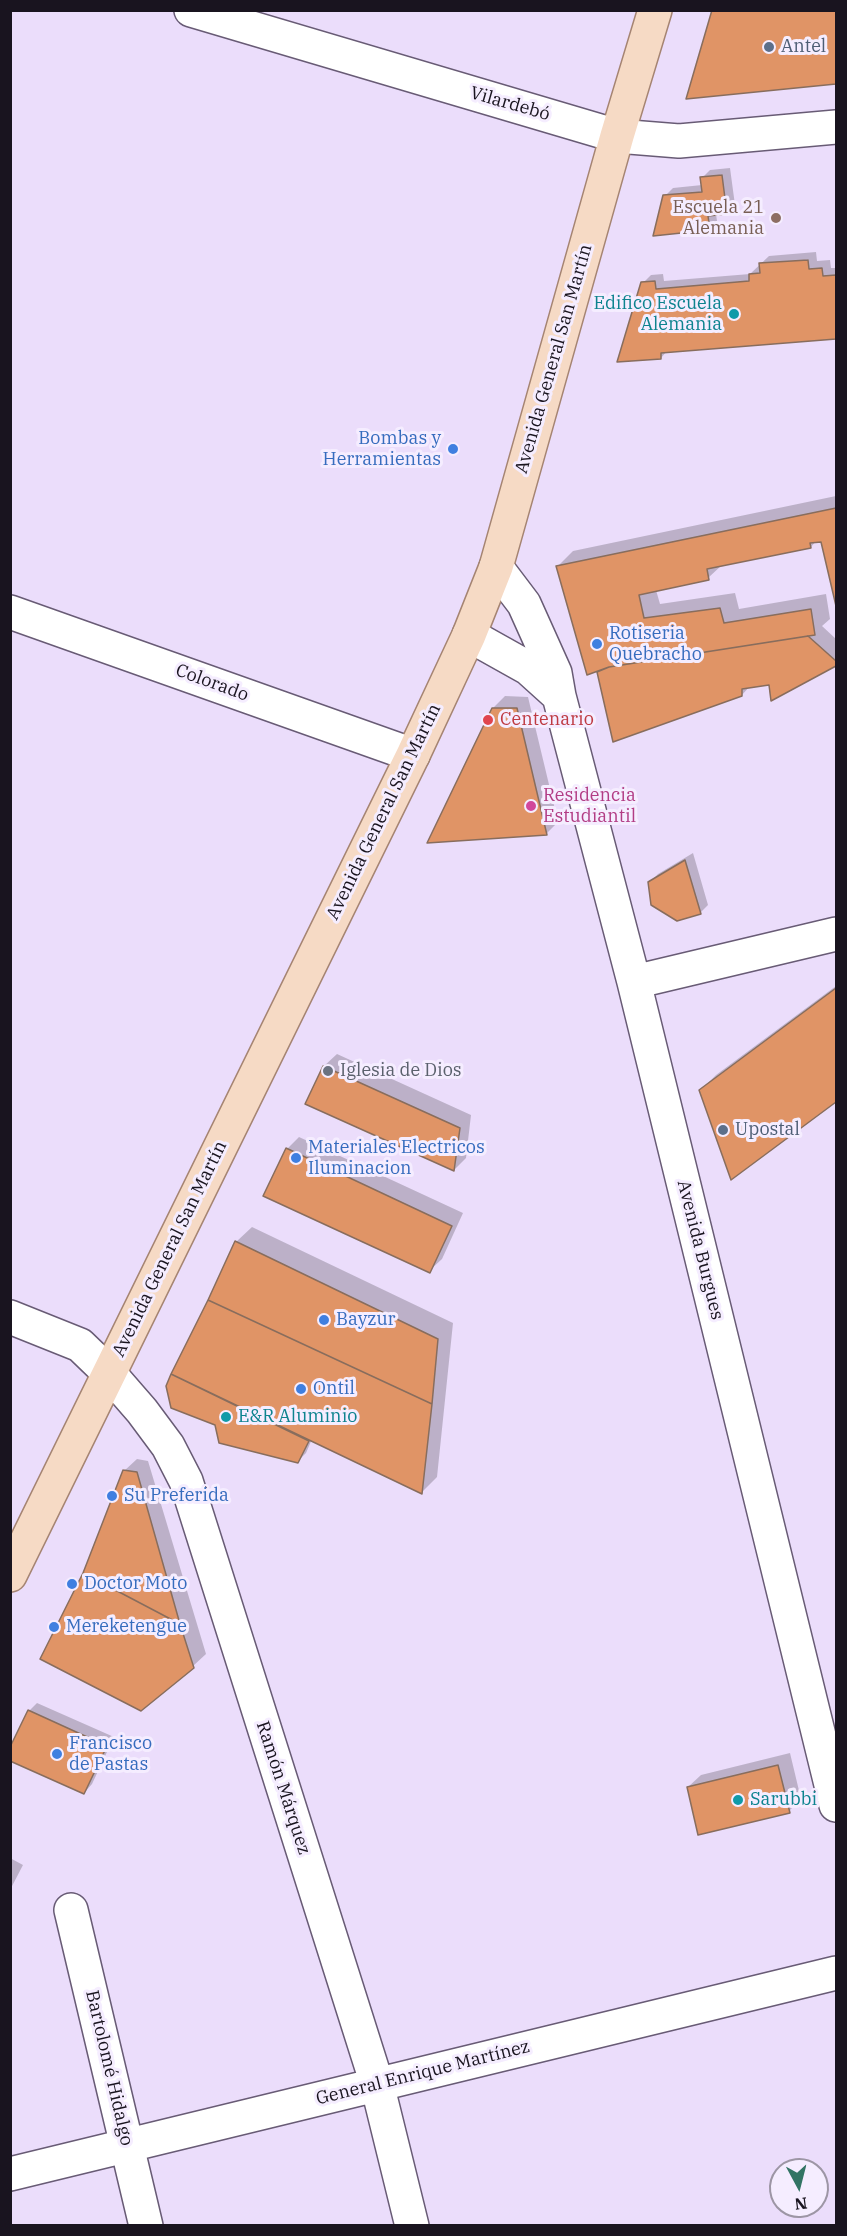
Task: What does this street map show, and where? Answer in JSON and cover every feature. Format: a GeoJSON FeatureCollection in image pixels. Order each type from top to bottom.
{"type":"FeatureCollection","features":[{"type":"Feature","properties":{"kind":"main road","name":"Avenida General San Martín"},"geometry":{"type":"LineString","coordinates":[[10,1575],[413,755],[469,635],[495,567],[616,136],[655,10]]}},
{"type":"Feature","properties":{"kind":"street","name":"Vilardebó"},"geometry":{"type":"LineString","coordinates":[[191,10],[616,136],[679,141],[837,127]]}},
{"type":"Feature","properties":{"kind":"street","name":"Avenida Burgues"},"geometry":{"type":"LineString","coordinates":[[495,567],[524,604],[555,673],[559,696],[634,982],[837,1805]]}},
{"type":"Feature","properties":{"kind":"street","name":"Colorado"},"geometry":{"type":"LineString","coordinates":[[10,612],[413,755]]}},
{"type":"Feature","properties":{"kind":"street"},"geometry":{"type":"LineString","coordinates":[[469,635],[528,668],[559,696]]}},
{"type":"Feature","properties":{"kind":"street"},"geometry":{"type":"LineString","coordinates":[[634,982],[837,934]]}},
{"type":"Feature","properties":{"kind":"street","name":"Ramón Márquez"},"geometry":{"type":"LineString","coordinates":[[10,1317],[80,1345],[109,1373],[168,1446],[186,1481],[377,2084],[412,2226]]}},
{"type":"Feature","properties":{"kind":"street","name":"Bartolomé Hidalgo"},"geometry":{"type":"LineString","coordinates":[[71,1910],[146,2226]]}},
{"type":"Feature","properties":{"kind":"street","name":"General Enrique Martínez"},"geometry":{"type":"LineString","coordinates":[[10,2174],[837,1973]]}},
{"type":"Feature","properties":{"kind":"building","name":"Antel"},"geometry":{"type":"Polygon","coordinates":[[[712,10],[836,10],[836,84],[686,99],[712,10]]]}},
{"type":"Feature","properties":{"kind":"building"},"geometry":{"type":"Polygon","coordinates":[[[722,175],[727,214],[708,216],[710,230],[653,236],[663,195],[702,192],[700,177],[722,175]]]}},
{"type":"Feature","properties":{"kind":"building","name":"Edifico Escuela Alemania"},"geometry":{"type":"Polygon","coordinates":[[[808,260],[809,269],[822,268],[823,276],[836,275],[836,339],[661,353],[661,359],[617,362],[641,282],[655,281],[656,289],[749,281],[749,274],[760,273],[759,263],[808,260]]]}},
{"type":"Feature","properties":{"kind":"building"},"geometry":{"type":"Polygon","coordinates":[[[836,508],[836,606],[821,542],[810,543],[811,548],[707,569],[709,580],[639,595],[644,618],[720,608],[724,623],[811,609],[815,635],[609,667],[587,675],[556,566],[836,508]]]}},
{"type":"Feature","properties":{"kind":"building"},"geometry":{"type":"Polygon","coordinates":[[[808,636],[836,661],[836,666],[771,701],[769,685],[742,689],[742,696],[613,742],[597,672],[609,667],[808,636]]]}},
{"type":"Feature","properties":{"kind":"building"},"geometry":{"type":"Polygon","coordinates":[[[492,708],[517,708],[547,835],[427,843],[492,708]]]}},
{"type":"Feature","properties":{"kind":"building"},"geometry":{"type":"Polygon","coordinates":[[[685,860],[701,914],[677,921],[651,905],[648,882],[685,860]]]}},
{"type":"Feature","properties":{"kind":"building"},"geometry":{"type":"Polygon","coordinates":[[[836,988],[836,1102],[731,1180],[699,1090],[836,988]]]}},
{"type":"Feature","properties":{"kind":"building"},"geometry":{"type":"Polygon","coordinates":[[[323,1066],[460,1128],[454,1171],[305,1104],[323,1066]]]}},
{"type":"Feature","properties":{"kind":"building"},"geometry":{"type":"Polygon","coordinates":[[[286,1148],[452,1226],[430,1273],[263,1196],[286,1148]]]}},
{"type":"Feature","properties":{"kind":"building","name":"Bayzur"},"geometry":{"type":"Polygon","coordinates":[[[235,1241],[438,1339],[432,1404],[208,1300],[235,1241]]]}},
{"type":"Feature","properties":{"kind":"building","name":"Ontil"},"geometry":{"type":"Polygon","coordinates":[[[208,1300],[432,1404],[422,1494],[171,1374],[208,1300]]]}},
{"type":"Feature","properties":{"kind":"building","name":"E&R Aluminio"},"geometry":{"type":"Polygon","coordinates":[[[171,1374],[309,1441],[298,1463],[219,1443],[215,1425],[171,1408],[166,1386],[171,1374]]]}},
{"type":"Feature","properties":{"kind":"building"},"geometry":{"type":"Polygon","coordinates":[[[123,1470],[137,1472],[180,1624],[83,1573],[123,1470]]]}},
{"type":"Feature","properties":{"kind":"building"},"geometry":{"type":"Polygon","coordinates":[[[83,1573],[180,1624],[194,1668],[141,1711],[40,1659],[83,1573]]]}},
{"type":"Feature","properties":{"kind":"building","name":"Francisco de Pastas"},"geometry":{"type":"Polygon","coordinates":[[[28,1710],[107,1746],[84,1794],[10,1761],[10,1747],[28,1710]]]}},
{"type":"Feature","properties":{"kind":"building","name":"Sarubbi"},"geometry":{"type":"Polygon","coordinates":[[[778,1765],[790,1813],[698,1835],[687,1787],[778,1765]]]}},
{"type":"Feature","properties":{"kind":"place","name":"Antel"},"geometry":{"type":"Point","coordinates":[769,47]}},
{"type":"Feature","properties":{"kind":"place","name":"Escuela 21 Alemania"},"geometry":{"type":"Point","coordinates":[776,218]}},
{"type":"Feature","properties":{"kind":"place","name":"Edifico Escuela Alemania"},"geometry":{"type":"Point","coordinates":[734,314]}},
{"type":"Feature","properties":{"kind":"place","name":"Bombas y Herramientas"},"geometry":{"type":"Point","coordinates":[453,449]}},
{"type":"Feature","properties":{"kind":"place","name":"Rotiseria Quebracho"},"geometry":{"type":"Point","coordinates":[597,644]}},
{"type":"Feature","properties":{"kind":"place","name":"Centenario"},"geometry":{"type":"Point","coordinates":[488,720]}},
{"type":"Feature","properties":{"kind":"place","name":"Residencia Estudiantil"},"geometry":{"type":"Point","coordinates":[531,806]}},
{"type":"Feature","properties":{"kind":"place","name":"Iglesia de Dios"},"geometry":{"type":"Point","coordinates":[328,1071]}},
{"type":"Feature","properties":{"kind":"place","name":"Upostal"},"geometry":{"type":"Point","coordinates":[723,1130]}},
{"type":"Feature","properties":{"kind":"place","name":"Materiales Electricos Iluminacion"},"geometry":{"type":"Point","coordinates":[296,1158]}},
{"type":"Feature","properties":{"kind":"place","name":"Bayzur"},"geometry":{"type":"Point","coordinates":[324,1320]}},
{"type":"Feature","properties":{"kind":"place","name":"Ontil"},"geometry":{"type":"Point","coordinates":[301,1389]}},
{"type":"Feature","properties":{"kind":"place","name":"E&R Aluminio"},"geometry":{"type":"Point","coordinates":[226,1417]}},
{"type":"Feature","properties":{"kind":"place","name":"Su Preferida"},"geometry":{"type":"Point","coordinates":[112,1496]}},
{"type":"Feature","properties":{"kind":"place","name":"Doctor Moto"},"geometry":{"type":"Point","coordinates":[72,1584]}},
{"type":"Feature","properties":{"kind":"place","name":"Mereketengue"},"geometry":{"type":"Point","coordinates":[54,1627]}},
{"type":"Feature","properties":{"kind":"place","name":"Francisco de Pastas"},"geometry":{"type":"Point","coordinates":[57,1754]}},
{"type":"Feature","properties":{"kind":"place","name":"Sarubbi"},"geometry":{"type":"Point","coordinates":[738,1800]}}]}
